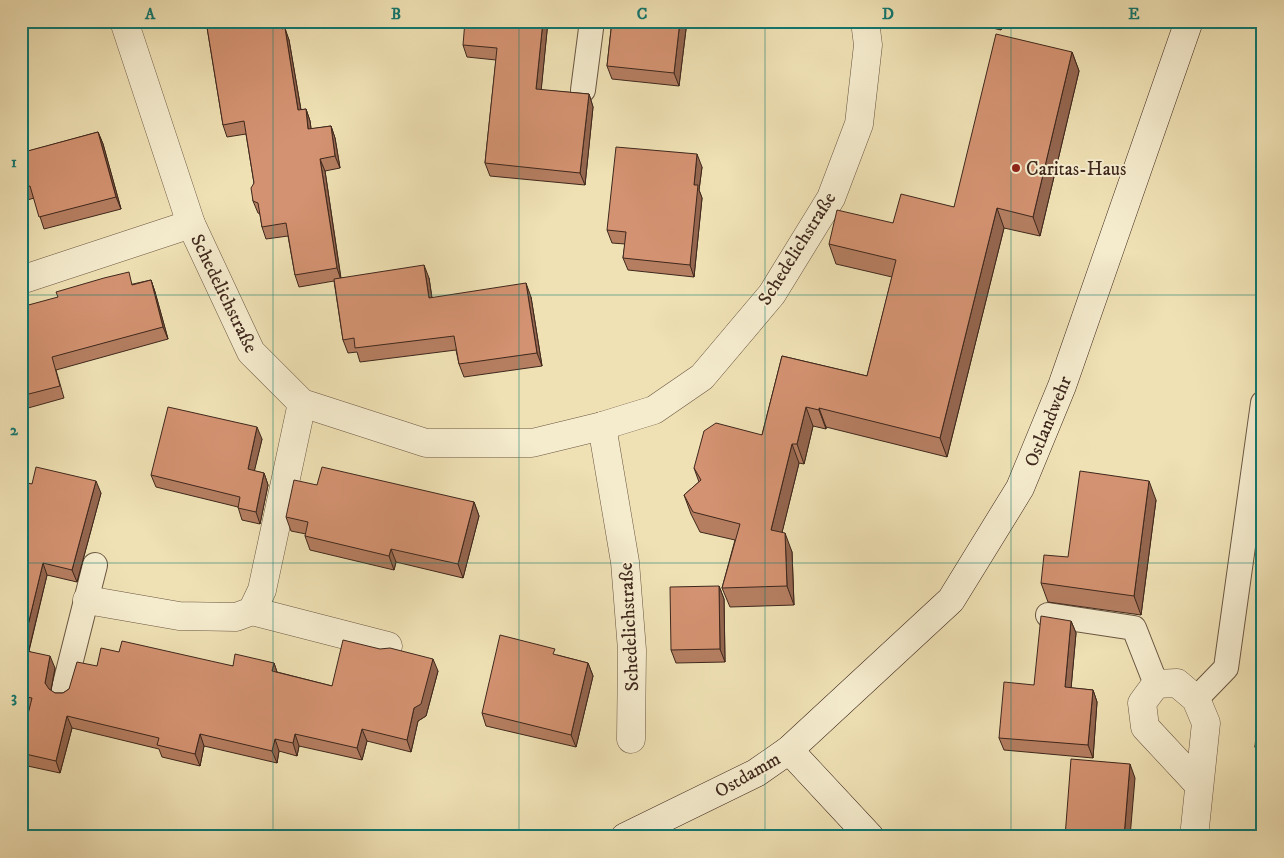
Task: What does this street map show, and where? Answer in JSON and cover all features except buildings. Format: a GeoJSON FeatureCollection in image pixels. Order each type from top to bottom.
{"type":"FeatureCollection","features":[{"type":"Feature","properties":{"kind":"street","name":"Schedelichstraße"},"geometry":{"type":"LineString","coordinates":[[124,21],[191,224],[251,352],[302,403],[426,443],[532,443],[602,426],[654,410],[702,377],[772,294],[831,198],[859,124],[868,45],[865,21]]}},
{"type":"Feature","properties":{"kind":"street","name":"Ostlandwehr"},"geometry":{"type":"LineString","coordinates":[[789,750],[951,600],[1020,488],[1062,386],[1189,21]]}},
{"type":"Feature","properties":{"kind":"street","name":"Schedelichstraße"},"geometry":{"type":"LineString","coordinates":[[21,280],[191,224]]}},
{"type":"Feature","properties":{"kind":"street"},"geometry":{"type":"LineString","coordinates":[[87,600],[179,616],[236,618],[252,610],[262,590],[302,403]]}},
{"type":"Feature","properties":{"kind":"street","name":"Schedelichstraße"},"geometry":{"type":"LineString","coordinates":[[602,426],[625,562],[632,650],[631,739]]}},
{"type":"Feature","properties":{"kind":"street"},"geometry":{"type":"LineString","coordinates":[[252,610],[388,646]]}},
{"type":"Feature","properties":{"kind":"street"},"geometry":{"type":"LineString","coordinates":[[1194,837],[1206,723],[1196,699],[1177,683],[1156,684],[1142,703],[1144,727],[1199,785]]}},
{"type":"Feature","properties":{"kind":"street","name":"Ostdamm"},"geometry":{"type":"LineString","coordinates":[[626,837],[756,773],[789,750],[870,837]]}},
{"type":"Feature","properties":{"kind":"lane"},"geometry":{"type":"LineString","coordinates":[[583,90],[592,21]]}},
{"type":"Feature","properties":{"kind":"lane"},"geometry":{"type":"LineString","coordinates":[[1196,699],[1226,668],[1263,402]]}},
{"type":"Feature","properties":{"kind":"lane"},"geometry":{"type":"LineString","coordinates":[[63,692],[95,565]]}},
{"type":"Feature","properties":{"kind":"lane"},"geometry":{"type":"LineString","coordinates":[[1048,615],[1134,628],[1156,684]]}},
{"type":"Feature","properties":{"kind":"place","name":"Caritas-Haus"},"geometry":{"type":"Point","coordinates":[1016,168]}}]}
